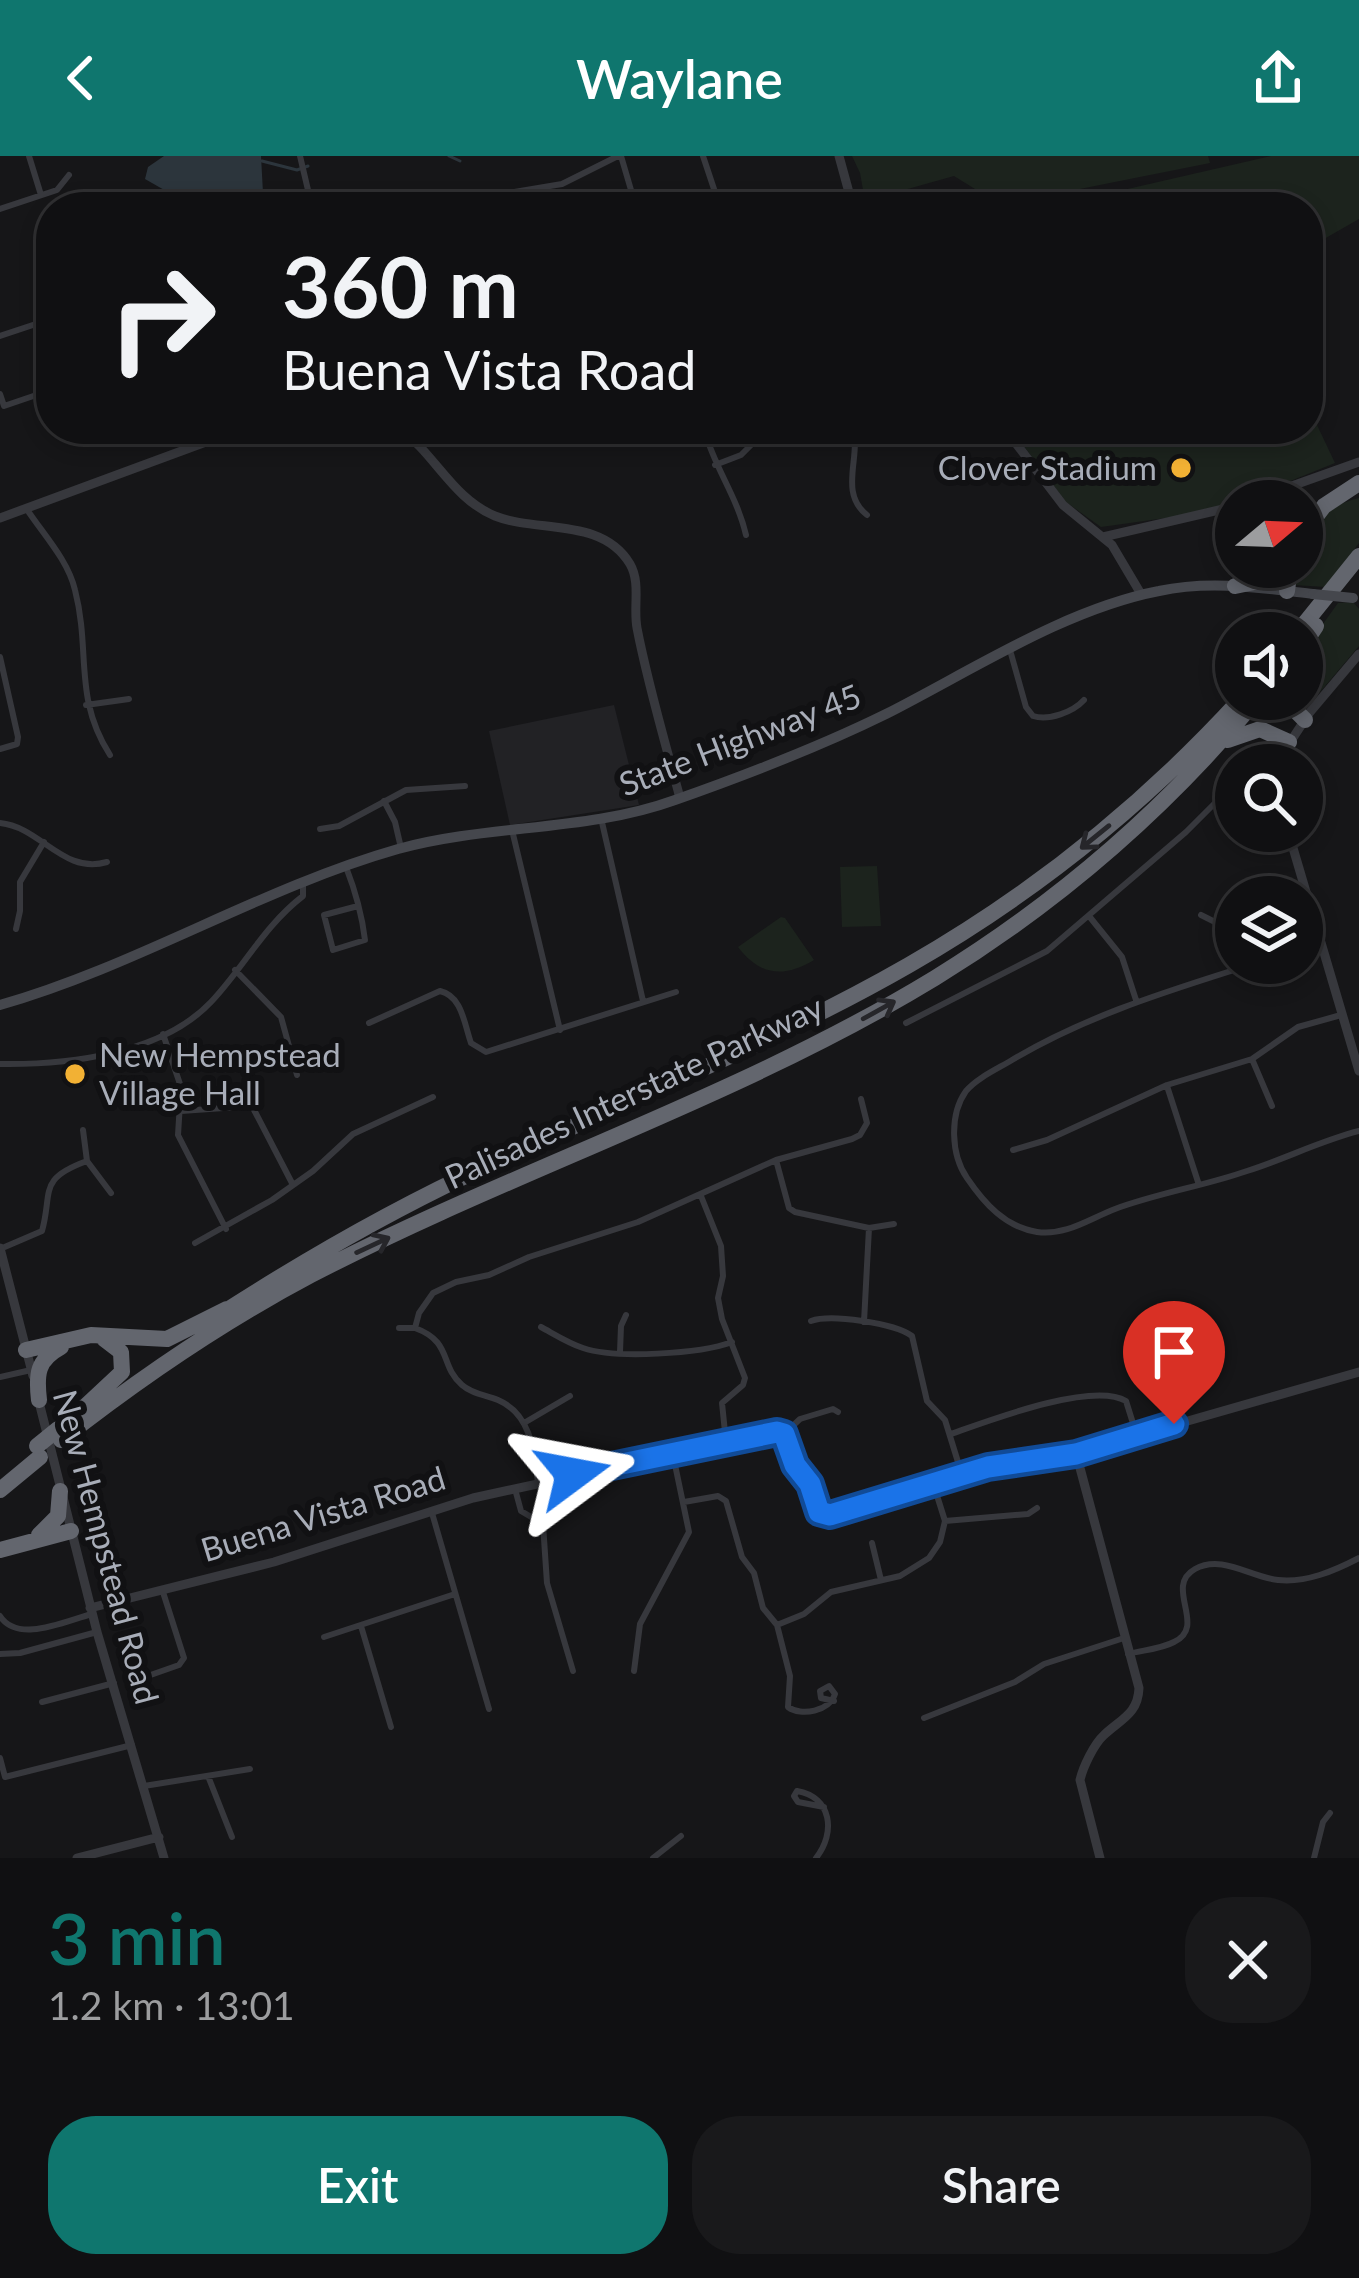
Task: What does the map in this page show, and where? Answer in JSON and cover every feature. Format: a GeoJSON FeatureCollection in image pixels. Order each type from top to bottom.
{"type":"FeatureCollection","features":[{"type":"Feature","properties":{"kind":"highway"},"geometry":{"type":"LineString","coordinates":[[1323,508],[1359,483]]}},
{"type":"Feature","properties":{"kind":"highway"},"geometry":{"type":"LineString","coordinates":[[1328,502],[1346,493],[1359,493]]}},
{"type":"Feature","properties":{"kind":"highway"},"geometry":{"type":"LineString","coordinates":[[1310,612],[1321,593],[1359,554]]}},
{"type":"Feature","properties":{"kind":"highway"},"geometry":{"type":"LineString","coordinates":[[1323,618],[1359,574]]}},
{"type":"Feature","properties":{"kind":"highway","name":"Palisades Interstate Parkway"},"geometry":{"type":"LineString","coordinates":[[3,1484],[62,1430],[233,1306],[421,1198],[808,1018],[935,950],[1020,895],[1100,833],[1166,776],[1220,720]]}},
{"type":"Feature","properties":{"kind":"highway","name":"Palisades Interstate Parkway"},"geometry":{"type":"LineString","coordinates":[[62,1430],[297,1282],[795,1052],[910,992],[1055,895],[1174,790],[1238,720]]}},
{"type":"Feature","properties":{"kind":"highway"},"geometry":{"type":"LineString","coordinates":[[1224,744],[1240,734],[1266,730],[1274,744]]}},
{"type":"Feature","properties":{"kind":"highway"},"geometry":{"type":"LineString","coordinates":[[1174,790],[1215,752]]}},
{"type":"Feature","properties":{"kind":"highway"},"geometry":{"type":"LineString","coordinates":[[28,1358],[91,1335],[167,1339],[233,1306]]}},
{"type":"Feature","properties":{"kind":"highway"},"geometry":{"type":"LineString","coordinates":[[28,1358],[64,1345],[108,1340],[119,1350],[124,1362],[118,1379],[62,1430]]}},
{"type":"Feature","properties":{"kind":"highway"},"geometry":{"type":"LineString","coordinates":[[39,1400],[39,1365],[64,1345]]}},
{"type":"Feature","properties":{"kind":"highway"},"geometry":{"type":"LineString","coordinates":[[37,1536],[58,1516],[60,1491]]}},
{"type":"Feature","properties":{"kind":"highway"},"geometry":{"type":"LineString","coordinates":[[0,1548],[70,1529]]}},
{"type":"Feature","properties":{"kind":"highway"},"geometry":{"type":"LineString","coordinates":[[0,1548],[70,1529]]}},
{"type":"Feature","properties":{"kind":"main road","name":"State Highway 45"},"geometry":{"type":"LineString","coordinates":[[0,1005],[78,979],[401,848],[601,818],[680,798],[871,721],[1091,611],[1141,594],[1215,586]]}},
{"type":"Feature","properties":{"kind":"main road","name":"State Highway 45"},"geometry":{"type":"LineString","coordinates":[[1256,588],[1357,600]]}},
{"type":"Feature","properties":{"kind":"street"},"geometry":{"type":"LineString","coordinates":[[29,156],[40,192]]}},
{"type":"Feature","properties":{"kind":"street"},"geometry":{"type":"LineString","coordinates":[[301,156],[309,192]]}},
{"type":"Feature","properties":{"kind":"street"},"geometry":{"type":"LineString","coordinates":[[514,192],[562,184],[620,156],[631,192]]}},
{"type":"Feature","properties":{"kind":"street"},"geometry":{"type":"LineString","coordinates":[[703,156],[715,192]]}},
{"type":"Feature","properties":{"kind":"street"},"geometry":{"type":"LineString","coordinates":[[838,156],[849,192]]}},
{"type":"Feature","properties":{"kind":"street"},"geometry":{"type":"LineString","coordinates":[[48,192],[63,186],[69,175]]}},
{"type":"Feature","properties":{"kind":"street"},"geometry":{"type":"LineString","coordinates":[[0,208],[36,197]]}},
{"type":"Feature","properties":{"kind":"street"},"geometry":{"type":"LineString","coordinates":[[0,336],[36,324]]}},
{"type":"Feature","properties":{"kind":"street"},"geometry":{"type":"LineString","coordinates":[[0,394],[4,406],[36,396]]}},
{"type":"Feature","properties":{"kind":"street"},"geometry":{"type":"LineString","coordinates":[[185,447],[190,444]]}},
{"type":"Feature","properties":{"kind":"street"},"geometry":{"type":"LineString","coordinates":[[0,518],[197,444]]}},
{"type":"Feature","properties":{"kind":"street"},"geometry":{"type":"LineString","coordinates":[[414,444],[486,512],[512,522],[588,533],[616,549],[628,563],[634,578],[638,632],[680,798]]}},
{"type":"Feature","properties":{"kind":"street"},"geometry":{"type":"LineString","coordinates":[[709,444],[738,504],[746,535]]}},
{"type":"Feature","properties":{"kind":"street"},"geometry":{"type":"LineString","coordinates":[[856,444],[851,489],[856,505],[867,515]]}},
{"type":"Feature","properties":{"kind":"street"},"geometry":{"type":"LineString","coordinates":[[1016,444],[1063,505],[1119,554],[1141,594]]}},
{"type":"Feature","properties":{"kind":"street"},"geometry":{"type":"LineString","coordinates":[[715,465],[741,455],[751,445]]}},
{"type":"Feature","properties":{"kind":"street"},"geometry":{"type":"LineString","coordinates":[[1309,480],[1359,462]]}},
{"type":"Feature","properties":{"kind":"street"},"geometry":{"type":"LineString","coordinates":[[26,508],[68,567],[75,590],[86,705],[110,755]]}},
{"type":"Feature","properties":{"kind":"street"},"geometry":{"type":"LineString","coordinates":[[1103,537],[1215,511]]}},
{"type":"Feature","properties":{"kind":"street"},"geometry":{"type":"LineString","coordinates":[[1010,650],[1026,707],[1033,716],[1045,719],[1074,709],[1084,700]]}},
{"type":"Feature","properties":{"kind":"street"},"geometry":{"type":"LineString","coordinates":[[1323,697],[1359,654]]}},
{"type":"Feature","properties":{"kind":"street"},"geometry":{"type":"LineString","coordinates":[[0,657],[18,737],[17,744],[0,749]]}},
{"type":"Feature","properties":{"kind":"street"},"geometry":{"type":"LineString","coordinates":[[86,705],[130,699]]}},
{"type":"Feature","properties":{"kind":"street"},"geometry":{"type":"LineString","coordinates":[[320,829],[339,826],[406,790],[465,786]]}},
{"type":"Feature","properties":{"kind":"street"},"geometry":{"type":"LineString","coordinates":[[383,800],[401,848]]}},
{"type":"Feature","properties":{"kind":"street"},"geometry":{"type":"LineString","coordinates":[[906,1023],[1031,961],[1089,916],[1215,803]]}},
{"type":"Feature","properties":{"kind":"street"},"geometry":{"type":"LineString","coordinates":[[601,818],[644,1002]]}},
{"type":"Feature","properties":{"kind":"street"},"geometry":{"type":"LineString","coordinates":[[0,823],[14,825],[83,865],[106,862]]}},
{"type":"Feature","properties":{"kind":"street"},"geometry":{"type":"LineString","coordinates":[[512,830],[560,1030]]}},
{"type":"Feature","properties":{"kind":"street"},"geometry":{"type":"LineString","coordinates":[[16,929],[23,872],[44,842]]}},
{"type":"Feature","properties":{"kind":"street"},"geometry":{"type":"LineString","coordinates":[[346,867],[358,906],[365,940],[333,950],[323,915],[358,906]]}},
{"type":"Feature","properties":{"kind":"street"},"geometry":{"type":"LineString","coordinates":[[0,1064],[107,1053],[163,1034],[200,1012],[270,924],[303,896],[303,884]]}},
{"type":"Feature","properties":{"kind":"street"},"geometry":{"type":"LineString","coordinates":[[1089,916],[1122,957],[1136,1000]]}},
{"type":"Feature","properties":{"kind":"street"},"geometry":{"type":"LineString","coordinates":[[1201,916],[1215,922]]}},
{"type":"Feature","properties":{"kind":"street"},"geometry":{"type":"LineString","coordinates":[[1323,946],[1359,1071]]}},
{"type":"Feature","properties":{"kind":"street"},"geometry":{"type":"LineString","coordinates":[[235,970],[281,1017],[297,1075]]}},
{"type":"Feature","properties":{"kind":"street"},"geometry":{"type":"LineString","coordinates":[[1215,973],[1136,1000],[1030,1049],[966,1092],[953,1137],[961,1169],[981,1199],[1006,1221],[1036,1232],[1064,1231],[1116,1209],[1359,1131]]}},
{"type":"Feature","properties":{"kind":"street"},"geometry":{"type":"LineString","coordinates":[[369,1024],[440,991],[453,995],[471,1043],[479,1051],[493,1051],[676,992]]}},
{"type":"Feature","properties":{"kind":"street"},"geometry":{"type":"LineString","coordinates":[[1013,1150],[1047,1140],[1167,1085],[1252,1059],[1298,1027],[1344,1014]]}},
{"type":"Feature","properties":{"kind":"street"},"geometry":{"type":"LineString","coordinates":[[163,1034],[181,1087],[178,1135],[226,1228]]}},
{"type":"Feature","properties":{"kind":"street"},"geometry":{"type":"LineString","coordinates":[[1252,1059],[1272,1106]]}},
{"type":"Feature","properties":{"kind":"street"},"geometry":{"type":"LineString","coordinates":[[1167,1085],[1198,1186]]}},
{"type":"Feature","properties":{"kind":"street"},"geometry":{"type":"LineString","coordinates":[[195,1243],[293,1185],[353,1134],[434,1097]]}},
{"type":"Feature","properties":{"kind":"street"},"geometry":{"type":"LineString","coordinates":[[415,1328],[418,1313],[433,1293],[701,1196],[776,1160],[860,1135],[866,1123],[862,1099]]}},
{"type":"Feature","properties":{"kind":"street"},"geometry":{"type":"LineString","coordinates":[[181,1111],[253,1106],[293,1185]]}},
{"type":"Feature","properties":{"kind":"street"},"geometry":{"type":"LineString","coordinates":[[82,1130],[88,1161],[111,1193]]}},
{"type":"Feature","properties":{"kind":"street"},"geometry":{"type":"LineString","coordinates":[[776,1160],[789,1208],[795,1212],[868,1228],[894,1224]]}},
{"type":"Feature","properties":{"kind":"street"},"geometry":{"type":"LineString","coordinates":[[0,1252],[42,1232],[44,1204],[53,1182],[88,1161]]}},
{"type":"Feature","properties":{"kind":"street"},"geometry":{"type":"LineString","coordinates":[[701,1196],[721,1246],[723,1276],[718,1298],[746,1378],[722,1403],[726,1442]]}},
{"type":"Feature","properties":{"kind":"street"},"geometry":{"type":"LineString","coordinates":[[864,1322],[868,1228]]}},
{"type":"Feature","properties":{"kind":"street","name":"New Hempstead Road"},"geometry":{"type":"LineString","coordinates":[[0,1252],[4,1289],[28,1358],[91,1611],[164,1858]]}},
{"type":"Feature","properties":{"kind":"street"},"geometry":{"type":"LineString","coordinates":[[620,1352],[626,1315]]}},
{"type":"Feature","properties":{"kind":"street"},"geometry":{"type":"LineString","coordinates":[[811,1321],[864,1322],[905,1330],[912,1336],[927,1401],[951,1434],[962,1475]]}},
{"type":"Feature","properties":{"kind":"street"},"geometry":{"type":"LineString","coordinates":[[541,1327],[583,1348],[620,1352],[699,1352],[732,1342]]}},
{"type":"Feature","properties":{"kind":"street"},"geometry":{"type":"LineString","coordinates":[[399,1328],[415,1328],[440,1342],[463,1386],[508,1405],[524,1423],[538,1483]]}},
{"type":"Feature","properties":{"kind":"street"},"geometry":{"type":"LineString","coordinates":[[0,1377],[28,1358]]}},
{"type":"Feature","properties":{"kind":"street"},"geometry":{"type":"LineString","coordinates":[[838,1412],[833,1409],[800,1419],[784,1434],[819,1512],[841,1514],[1005,1463],[1076,1454],[1359,1372]]}},
{"type":"Feature","properties":{"kind":"street"},"geometry":{"type":"LineString","coordinates":[[524,1423],[570,1396]]}},
{"type":"Feature","properties":{"kind":"street"},"geometry":{"type":"LineString","coordinates":[[951,1434],[1026,1407],[1109,1396],[1126,1401],[1137,1436]]}},
{"type":"Feature","properties":{"kind":"street","name":"Buena Vista Road"},"geometry":{"type":"LineString","coordinates":[[91,1611],[274,1562],[431,1510],[672,1452],[784,1434]]}},
{"type":"Feature","properties":{"kind":"street"},"geometry":{"type":"LineString","coordinates":[[634,1671],[640,1624],[689,1532],[672,1452]]}},
{"type":"Feature","properties":{"kind":"street"},"geometry":{"type":"LineString","coordinates":[[1076,1454],[1139,1697],[1122,1724],[1101,1737],[1079,1780],[1100,1858]]}},
{"type":"Feature","properties":{"kind":"street"},"geometry":{"type":"LineString","coordinates":[[776,1625],[804,1614],[832,1592],[914,1571],[929,1558],[940,1543],[945,1521],[934,1486]]}},
{"type":"Feature","properties":{"kind":"street"},"geometry":{"type":"LineString","coordinates":[[514,1489],[521,1511],[543,1524],[547,1583],[572,1671]]}},
{"type":"Feature","properties":{"kind":"street"},"geometry":{"type":"LineString","coordinates":[[684,1502],[718,1496],[726,1501],[742,1557],[754,1573],[763,1608],[776,1625],[790,1676],[788,1707],[801,1713],[834,1701]]}},
{"type":"Feature","properties":{"kind":"street"},"geometry":{"type":"LineString","coordinates":[[945,1521],[1028,1514],[1037,1508]]}},
{"type":"Feature","properties":{"kind":"street"},"geometry":{"type":"LineString","coordinates":[[431,1510],[489,1708]]}},
{"type":"Feature","properties":{"kind":"street"},"geometry":{"type":"LineString","coordinates":[[872,1543],[881,1580]]}},
{"type":"Feature","properties":{"kind":"street"},"geometry":{"type":"LineString","coordinates":[[1128,1654],[1173,1643],[1186,1633],[1189,1624],[1182,1586],[1192,1571],[1226,1564],[1259,1577],[1298,1580],[1359,1558]]}},
{"type":"Feature","properties":{"kind":"street"},"geometry":{"type":"LineString","coordinates":[[142,1678],[179,1665],[184,1658],[163,1589]]}},
{"type":"Feature","properties":{"kind":"street"},"geometry":{"type":"LineString","coordinates":[[324,1637],[455,1594]]}},
{"type":"Feature","properties":{"kind":"street"},"geometry":{"type":"LineString","coordinates":[[0,1616],[7,1626],[23,1630],[91,1611]]}},
{"type":"Feature","properties":{"kind":"street"},"geometry":{"type":"LineString","coordinates":[[361,1626],[391,1726]]}},
{"type":"Feature","properties":{"kind":"street"},"geometry":{"type":"LineString","coordinates":[[0,1654],[97,1632]]}},
{"type":"Feature","properties":{"kind":"street"},"geometry":{"type":"LineString","coordinates":[[924,1718],[999,1689],[1044,1664],[1124,1638]]}},
{"type":"Feature","properties":{"kind":"street"},"geometry":{"type":"LineString","coordinates":[[42,1702],[114,1683]]}},
{"type":"Feature","properties":{"kind":"street"},"geometry":{"type":"LineString","coordinates":[[0,1757],[4,1777],[132,1745]]}},
{"type":"Feature","properties":{"kind":"street"},"geometry":{"type":"LineString","coordinates":[[144,1786],[250,1768]]}},
{"type":"Feature","properties":{"kind":"street"},"geometry":{"type":"LineString","coordinates":[[208,1776],[232,1838]]}},
{"type":"Feature","properties":{"kind":"street"},"geometry":{"type":"LineString","coordinates":[[816,1858],[829,1832],[824,1807]]}},
{"type":"Feature","properties":{"kind":"street"},"geometry":{"type":"LineString","coordinates":[[1314,1858],[1330,1813]]}},
{"type":"Feature","properties":{"kind":"street"},"geometry":{"type":"LineString","coordinates":[[653,1858],[681,1836]]}},
{"type":"Feature","properties":{"kind":"street"},"geometry":{"type":"LineString","coordinates":[[77,1858],[158,1837]]}},
{"type":"Feature","properties":{"kind":"shaded area"},"geometry":{"type":"Polygon","coordinates":[[[164,156],[261,156],[263,192],[166,192],[145,179],[148,167],[164,156]]]}},
{"type":"Feature","properties":{"kind":"shaded area"},"geometry":{"type":"Polygon","coordinates":[[[852,156],[1208,156],[1210,163],[1065,192],[980,192],[954,176],[897,192],[863,192],[852,156]]]}},
{"type":"Feature","properties":{"kind":"shaded area"},"geometry":{"type":"Polygon","coordinates":[[[1271,156],[1359,156],[1359,219],[1323,240],[1323,192],[1115,192],[1271,156]]]}},
{"type":"Feature","properties":{"kind":"shaded area","name":"Clover Stadium"},"geometry":{"type":"Polygon","coordinates":[[[1323,438],[1335,463],[1293,480],[1215,480],[1215,511],[1101,527],[1066,502],[1022,444],[1323,444],[1323,438]]]}},
{"type":"Feature","properties":{"kind":"shaded area"},"geometry":{"type":"Polygon","coordinates":[[[1359,498],[1359,543],[1323,587],[1323,515],[1359,498]]]}},
{"type":"Feature","properties":{"kind":"shaded area"},"geometry":{"type":"Polygon","coordinates":[[[1353,602],[1359,609],[1359,646],[1323,689],[1323,624],[1338,603],[1353,602]]]}},
{"type":"Feature","properties":{"kind":"shaded area"},"geometry":{"type":"Polygon","coordinates":[[[614,705],[639,805],[510,825],[489,731],[614,705]]]}},
{"type":"Feature","properties":{"kind":"shaded area"},"geometry":{"type":"Polygon","coordinates":[[[877,866],[881,926],[842,927],[840,867],[877,866]]]}},
{"type":"Feature","properties":{"kind":"shaded area"},"geometry":{"type":"Polygon","coordinates":[[[781,917],[814,960],[793,970],[764,969],[738,947],[781,917]]]}},
{"type":"Feature","properties":{"kind":"waterway"},"geometry":{"type":"LineString","coordinates":[[449,156],[460,161]]}},
{"type":"Feature","properties":{"kind":"waterway"},"geometry":{"type":"LineString","coordinates":[[262,161],[297,170],[308,166]]}},
{"type":"Feature","properties":{"kind":"place","name":"Clover Stadium"},"geometry":{"type":"Point","coordinates":[1181,468]}},
{"type":"Feature","properties":{"kind":"place","name":"New Hempstead Village Hall"},"geometry":{"type":"Point","coordinates":[75,1074]}},
{"type":"Feature","properties":{"kind":"route"},"geometry":{"type":"LineString","coordinates":[[573,1474],[777,1432],[784,1434],[795,1465],[810,1484],[815,1506],[830,1515],[988,1467],[1076,1454],[1174,1424]]}}]}
